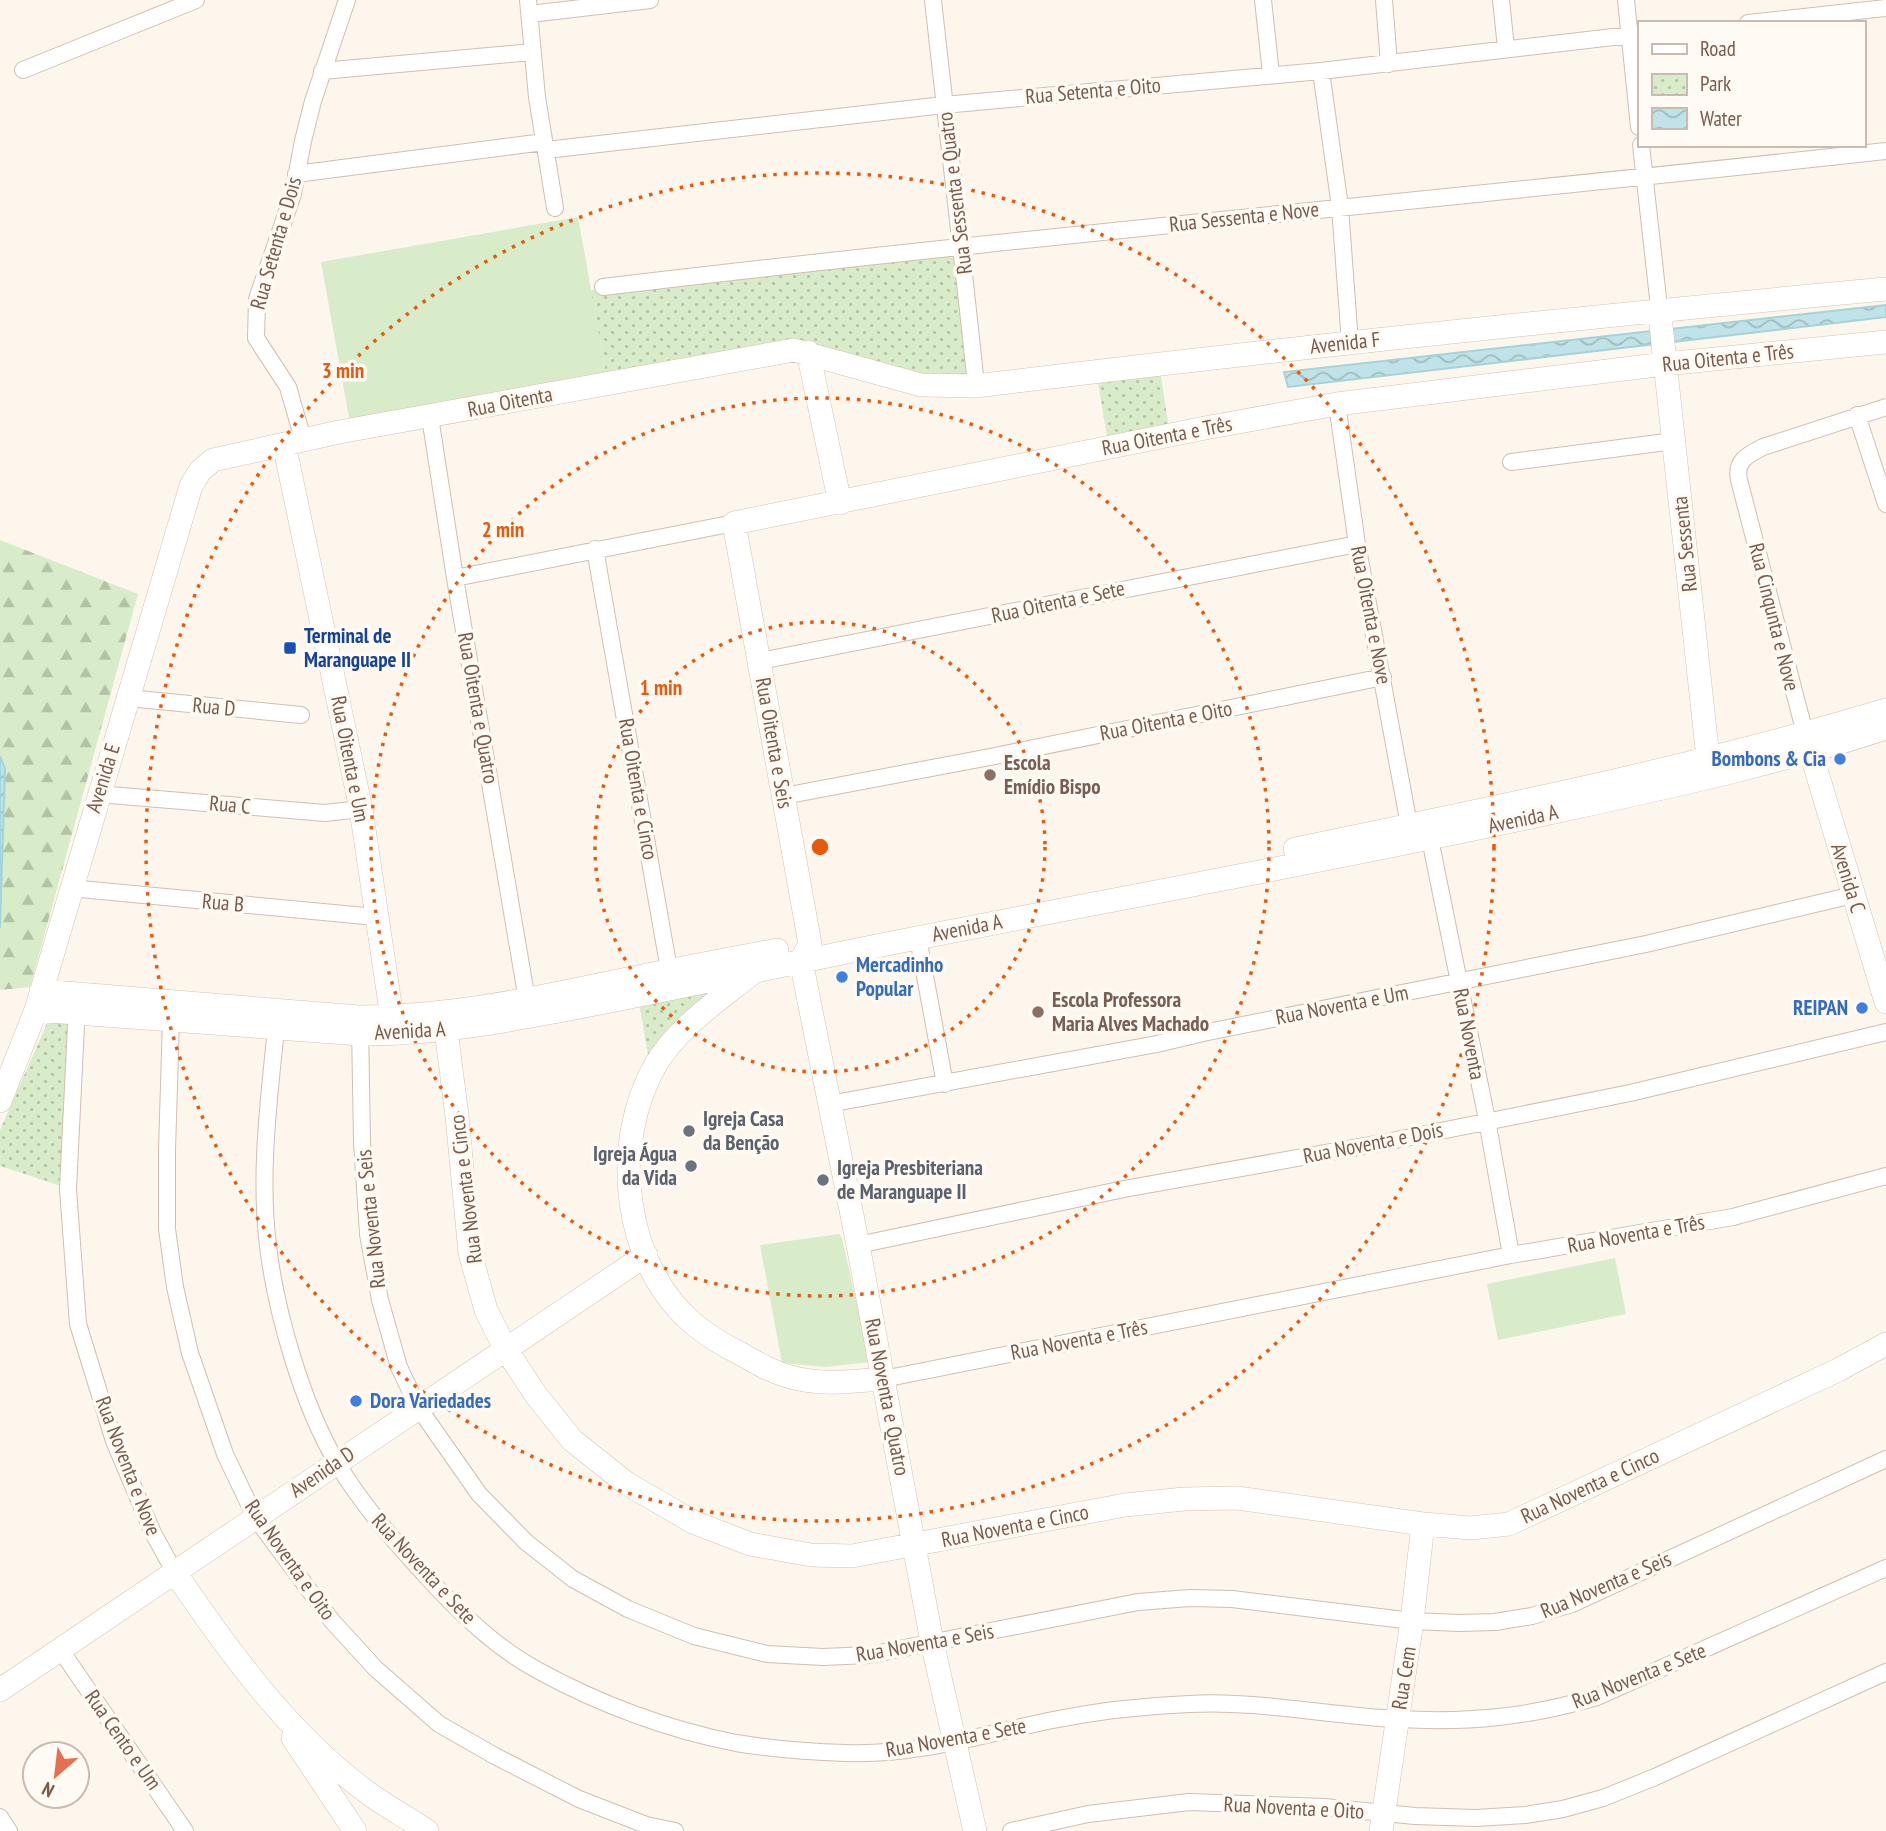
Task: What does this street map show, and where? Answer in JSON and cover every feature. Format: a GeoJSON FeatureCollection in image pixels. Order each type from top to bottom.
{"type":"FeatureCollection","features":[{"type":"Feature","properties":{"kind":"street"},"geometry":{"type":"LineString","coordinates":[[23,70],[196,0]]}},
{"type":"Feature","properties":{"kind":"street","name":"Rua Setenta e Dois"},"geometry":{"type":"LineString","coordinates":[[294,442],[288,387],[256,338],[257,299],[285,220],[322,71],[347,0]]}},
{"type":"Feature","properties":{"kind":"street"},"geometry":{"type":"LineString","coordinates":[[555,208],[532,52],[529,7],[650,0]]}},
{"type":"Feature","properties":{"kind":"street","name":"Rua Sessenta e Quatro"},"geometry":{"type":"LineString","coordinates":[[933,0],[976,386]]}},
{"type":"Feature","properties":{"kind":"street"},"geometry":{"type":"LineString","coordinates":[[1263,0],[1271,74]]}},
{"type":"Feature","properties":{"kind":"street"},"geometry":{"type":"LineString","coordinates":[[1384,0],[1389,64]]}},
{"type":"Feature","properties":{"kind":"street"},"geometry":{"type":"LineString","coordinates":[[1501,0],[1506,48]]}},
{"type":"Feature","properties":{"kind":"street"},"geometry":{"type":"LineString","coordinates":[[1626,0],[1634,34],[1638,108]]}},
{"type":"Feature","properties":{"kind":"street"},"geometry":{"type":"LineString","coordinates":[[1766,21],[1886,8]]}},
{"type":"Feature","properties":{"kind":"street","name":"Rua Setenta e Oito"},"geometry":{"type":"LineString","coordinates":[[296,174],[944,105],[1389,64],[1634,34]]}},
{"type":"Feature","properties":{"kind":"street"},"geometry":{"type":"LineString","coordinates":[[322,71],[532,52]]}},
{"type":"Feature","properties":{"kind":"street"},"geometry":{"type":"LineString","coordinates":[[1321,71],[1340,207],[1350,342]]}},
{"type":"Feature","properties":{"kind":"street"},"geometry":{"type":"LineString","coordinates":[[1641,147],[1660,313]]}},
{"type":"Feature","properties":{"kind":"street","name":"Rua Sessenta e Nove"},"geometry":{"type":"LineString","coordinates":[[603,287],[1886,151]]}},
{"type":"Feature","properties":{"kind":"street","name":"Avenida F"},"geometry":{"type":"LineString","coordinates":[[808,352],[921,385],[976,386],[1350,342],[1886,289]]}},
{"type":"Feature","properties":{"kind":"street","name":"Rua Sessenta"},"geometry":{"type":"LineString","coordinates":[[1660,313],[1711,768]]}},
{"type":"Feature","properties":{"kind":"street","name":"Rua Oitenta e Três"},"geometry":{"type":"LineString","coordinates":[[455,578],[1337,404],[1665,359],[1886,342]]}},
{"type":"Feature","properties":{"kind":"street","name":"Rua Oitenta"},"geometry":{"type":"LineString","coordinates":[[213,460],[294,442],[763,354],[793,350],[808,352]]}},
{"type":"Feature","properties":{"kind":"street"},"geometry":{"type":"LineString","coordinates":[[808,352],[839,503]]}},
{"type":"Feature","properties":{"kind":"street","name":"Rua Oitenta e Nove"},"geometry":{"type":"LineString","coordinates":[[1337,404],[1357,544],[1409,825]]}},
{"type":"Feature","properties":{"kind":"street"},"geometry":{"type":"LineString","coordinates":[[1886,407],[1857,415],[1886,505]]}},
{"type":"Feature","properties":{"kind":"street","name":"Rua Cinqunta e Nove"},"geometry":{"type":"LineString","coordinates":[[1807,743],[1739,480],[1738,467],[1747,455],[1763,447],[1857,415]]}},
{"type":"Feature","properties":{"kind":"street","name":"Rua Oitenta e Quatro"},"geometry":{"type":"LineString","coordinates":[[430,417],[527,1000]]}},
{"type":"Feature","properties":{"kind":"street"},"geometry":{"type":"LineString","coordinates":[[1511,462],[1674,441]]}},
{"type":"Feature","properties":{"kind":"street","name":"Rua Oitenta e Um"},"geometry":{"type":"LineString","coordinates":[[294,442],[361,809],[393,1026]]}},
{"type":"Feature","properties":{"kind":"street","name":"Avenida E"},"geometry":{"type":"LineString","coordinates":[[0,1101],[39,1001],[191,486],[200,471],[213,460]]}},
{"type":"Feature","properties":{"kind":"street","name":"Rua Oitenta e Seis"},"geometry":{"type":"LineString","coordinates":[[734,523],[784,796],[806,953]]}},
{"type":"Feature","properties":{"kind":"street","name":"Rua Oitenta e Sete"},"geometry":{"type":"LineString","coordinates":[[760,661],[1357,544]]}},
{"type":"Feature","properties":{"kind":"street","name":"Rua Oitenta e Cinco"},"geometry":{"type":"LineString","coordinates":[[595,549],[671,980]]}},
{"type":"Feature","properties":{"kind":"street","name":"Rua Oitenta e Oito"},"geometry":{"type":"LineString","coordinates":[[784,796],[1383,677]]}},
{"type":"Feature","properties":{"kind":"street","name":"Rua D"},"geometry":{"type":"LineString","coordinates":[[128,698],[301,715]]}},
{"type":"Feature","properties":{"kind":"street","name":"Avenida A"},"geometry":{"type":"LineString","coordinates":[[1807,743],[1886,710]]}},
{"type":"Feature","properties":{"kind":"street","name":"Avenida A"},"geometry":{"type":"LineString","coordinates":[[393,1026],[444,1012],[755,971],[806,953],[918,937],[1430,839],[1807,743],[1886,728]]}},
{"type":"Feature","properties":{"kind":"street","name":"Avenida C"},"geometry":{"type":"LineString","coordinates":[[1807,743],[1886,1002]]}},
{"type":"Feature","properties":{"kind":"street","name":"Avenida A"},"geometry":{"type":"LineString","coordinates":[[39,1001],[446,1030],[1080,893],[1409,825],[1711,768]]}},
{"type":"Feature","properties":{"kind":"street","name":"Rua C"},"geometry":{"type":"LineString","coordinates":[[98,794],[325,813],[361,809]]}},
{"type":"Feature","properties":{"kind":"street"},"geometry":{"type":"LineString","coordinates":[[1409,825],[1430,839]]}},
{"type":"Feature","properties":{"kind":"street","name":"Rua Noventa"},"geometry":{"type":"LineString","coordinates":[[1430,839],[1487,1120],[1511,1255]]}},
{"type":"Feature","properties":{"kind":"street","name":"Rua B"},"geometry":{"type":"LineString","coordinates":[[71,888],[376,917]]}},
{"type":"Feature","properties":{"kind":"street","name":"Rua Noventa e Um"},"geometry":{"type":"LineString","coordinates":[[829,1104],[1157,1045],[1203,1033],[1646,944],[1853,895]]}},
{"type":"Feature","properties":{"kind":"street"},"geometry":{"type":"LineString","coordinates":[[918,937],[945,1084]]}},
{"type":"Feature","properties":{"kind":"street","name":"Rua Noventa e Quatro"},"geometry":{"type":"LineString","coordinates":[[806,953],[829,1104],[932,1642],[975,1831]]}},
{"type":"Feature","properties":{"kind":"street","name":"Rua Noventa e Três"},"geometry":{"type":"LineString","coordinates":[[755,971],[681,1031],[655,1066],[635,1120],[629,1147],[629,1188],[636,1231],[646,1255],[673,1301],[695,1325],[724,1346],[768,1370],[797,1379],[824,1383],[883,1379],[1511,1255],[1733,1217],[1886,1176]]}},
{"type":"Feature","properties":{"kind":"street","name":"Avenida A"},"geometry":{"type":"LineString","coordinates":[[77,1004],[171,1020],[276,1028],[360,1025]]}},
{"type":"Feature","properties":{"kind":"street","name":"Rua Noventa e Nove"},"geometry":{"type":"LineString","coordinates":[[77,1004],[68,1189],[78,1324],[114,1441],[153,1533],[174,1571],[217,1634],[256,1684],[315,1747],[357,1784],[427,1831]]}},
{"type":"Feature","properties":{"kind":"street","name":"Rua Noventa e Oito"},"geometry":{"type":"LineString","coordinates":[[171,1020],[167,1229],[175,1287],[190,1353],[225,1454],[255,1517],[332,1621],[376,1669],[439,1724],[579,1799],[646,1825],[675,1831]]}},
{"type":"Feature","properties":{"kind":"street","name":"Rua Noventa e Seis"},"geometry":{"type":"LineString","coordinates":[[360,1025],[362,1142],[368,1234],[380,1300],[399,1367],[418,1407],[479,1494],[526,1542],[573,1579],[628,1609],[694,1636],[767,1654],[823,1657],[869,1655],[1138,1602],[1190,1598],[1232,1599],[1412,1621],[1495,1622],[1532,1616],[1572,1604],[1886,1459]]}},
{"type":"Feature","properties":{"kind":"street","name":"Rua Noventa e Sete"},"geometry":{"type":"LineString","coordinates":[[276,1028],[266,1128],[263,1194],[268,1249],[277,1301],[294,1363],[336,1462],[385,1531],[446,1597],[488,1637],[537,1670],[596,1698],[671,1726],[737,1743],[850,1753],[910,1750],[1071,1717],[1126,1708],[1195,1703],[1285,1708],[1397,1719],[1486,1720],[1550,1711],[1597,1697],[1886,1568]]}},
{"type":"Feature","properties":{"kind":"street","name":"Rua Noventa e Cinco"},"geometry":{"type":"LineString","coordinates":[[446,1030],[470,1253],[486,1310],[505,1348],[572,1440],[626,1483],[693,1522],[750,1544],[811,1555],[852,1556],[1125,1506],[1184,1499],[1237,1498],[1423,1524],[1471,1528],[1509,1524],[1886,1345]]}},
{"type":"Feature","properties":{"kind":"street","name":"Rua Noventa e Dois"},"geometry":{"type":"LineString","coordinates":[[858,1245],[1124,1189],[1381,1143],[1630,1093],[1886,1032]]}},
{"type":"Feature","properties":{"kind":"street","name":"Avenida D"},"geometry":{"type":"LineString","coordinates":[[0,1690],[646,1255]]}},
{"type":"Feature","properties":{"kind":"street","name":"Rua Cem"},"geometry":{"type":"LineString","coordinates":[[1382,1822],[1412,1621],[1423,1524]]}},
{"type":"Feature","properties":{"kind":"street","name":"Rua Cento e Um"},"geometry":{"type":"LineString","coordinates":[[60,1649],[185,1831]]}},
{"type":"Feature","properties":{"kind":"street","name":"Rua Noventa e Oito"},"geometry":{"type":"LineString","coordinates":[[1011,1831],[1088,1814],[1189,1802],[1324,1807],[1382,1822],[1525,1815],[1563,1809],[1603,1798],[1655,1777],[1886,1672]]}},
{"type":"Feature","properties":{"kind":"street"},"geometry":{"type":"LineString","coordinates":[[256,1684],[355,1831]]}},
{"type":"Feature","properties":{"kind":"street"},"geometry":{"type":"LineString","coordinates":[[0,1817],[9,1831]]}},
{"type":"Feature","properties":{"kind":"green space"},"geometry":{"type":"Polygon","coordinates":[[[578,217],[608,384],[351,429],[321,262],[578,217]]]}},
{"type":"Feature","properties":{"kind":"green space"},"geometry":{"type":"Polygon","coordinates":[[[960,249],[973,386],[800,349],[608,384],[591,290],[960,249]]]}},
{"type":"Feature","properties":{"kind":"green space"},"geometry":{"type":"Polygon","coordinates":[[[1159,364],[1170,435],[1109,448],[1096,371],[1159,364]]]}},
{"type":"Feature","properties":{"kind":"green space"},"geometry":{"type":"Polygon","coordinates":[[[0,540],[138,594],[30,987],[0,990],[0,540]]]}},
{"type":"Feature","properties":{"kind":"green space"},"geometry":{"type":"Polygon","coordinates":[[[751,972],[650,1066],[638,997],[751,972]]]}},
{"type":"Feature","properties":{"kind":"green space"},"geometry":{"type":"Polygon","coordinates":[[[49,1019],[72,1023],[67,1188],[0,1166],[0,1130],[49,1019]]]}},
{"type":"Feature","properties":{"kind":"green space"},"geometry":{"type":"Polygon","coordinates":[[[839,1234],[870,1362],[825,1367],[782,1363],[760,1245],[839,1234]]]}},
{"type":"Feature","properties":{"kind":"green space"},"geometry":{"type":"Polygon","coordinates":[[[1615,1258],[1626,1314],[1498,1340],[1487,1284],[1615,1258]]]}},
{"type":"Feature","properties":{"kind":"water"},"geometry":{"type":"Polygon","coordinates":[[[1886,305],[1886,317],[1288,387],[1284,372],[1886,305]]]}},
{"type":"Feature","properties":{"kind":"water"},"geometry":{"type":"Polygon","coordinates":[[[0,756],[5,769],[0,928],[0,756]]]}},
{"type":"Feature","properties":{"kind":"place","name":"Terminal de Maranguape II"},"geometry":{"type":"Point","coordinates":[290,648]}},
{"type":"Feature","properties":{"kind":"place","name":"Bombons & Cia"},"geometry":{"type":"Point","coordinates":[1840,759]}},
{"type":"Feature","properties":{"kind":"place","name":"Escola Emídio Bispo"},"geometry":{"type":"Point","coordinates":[990,775]}},
{"type":"Feature","properties":{"kind":"place","name":"Mercadinho Popular"},"geometry":{"type":"Point","coordinates":[842,977]}},
{"type":"Feature","properties":{"kind":"place","name":"REIPAN"},"geometry":{"type":"Point","coordinates":[1862,1008]}},
{"type":"Feature","properties":{"kind":"place","name":"Escola Professora Maria Alves Machado"},"geometry":{"type":"Point","coordinates":[1038,1012]}},
{"type":"Feature","properties":{"kind":"place","name":"Igreja Casa da Benção"},"geometry":{"type":"Point","coordinates":[689,1131]}},
{"type":"Feature","properties":{"kind":"place","name":"Igreja Água da Vida"},"geometry":{"type":"Point","coordinates":[691,1166]}},
{"type":"Feature","properties":{"kind":"place","name":"Igreja Presbiteriana de Maranguape II"},"geometry":{"type":"Point","coordinates":[823,1180]}},
{"type":"Feature","properties":{"kind":"place","name":"Dora Variedades"},"geometry":{"type":"Point","coordinates":[356,1401]}}]}
